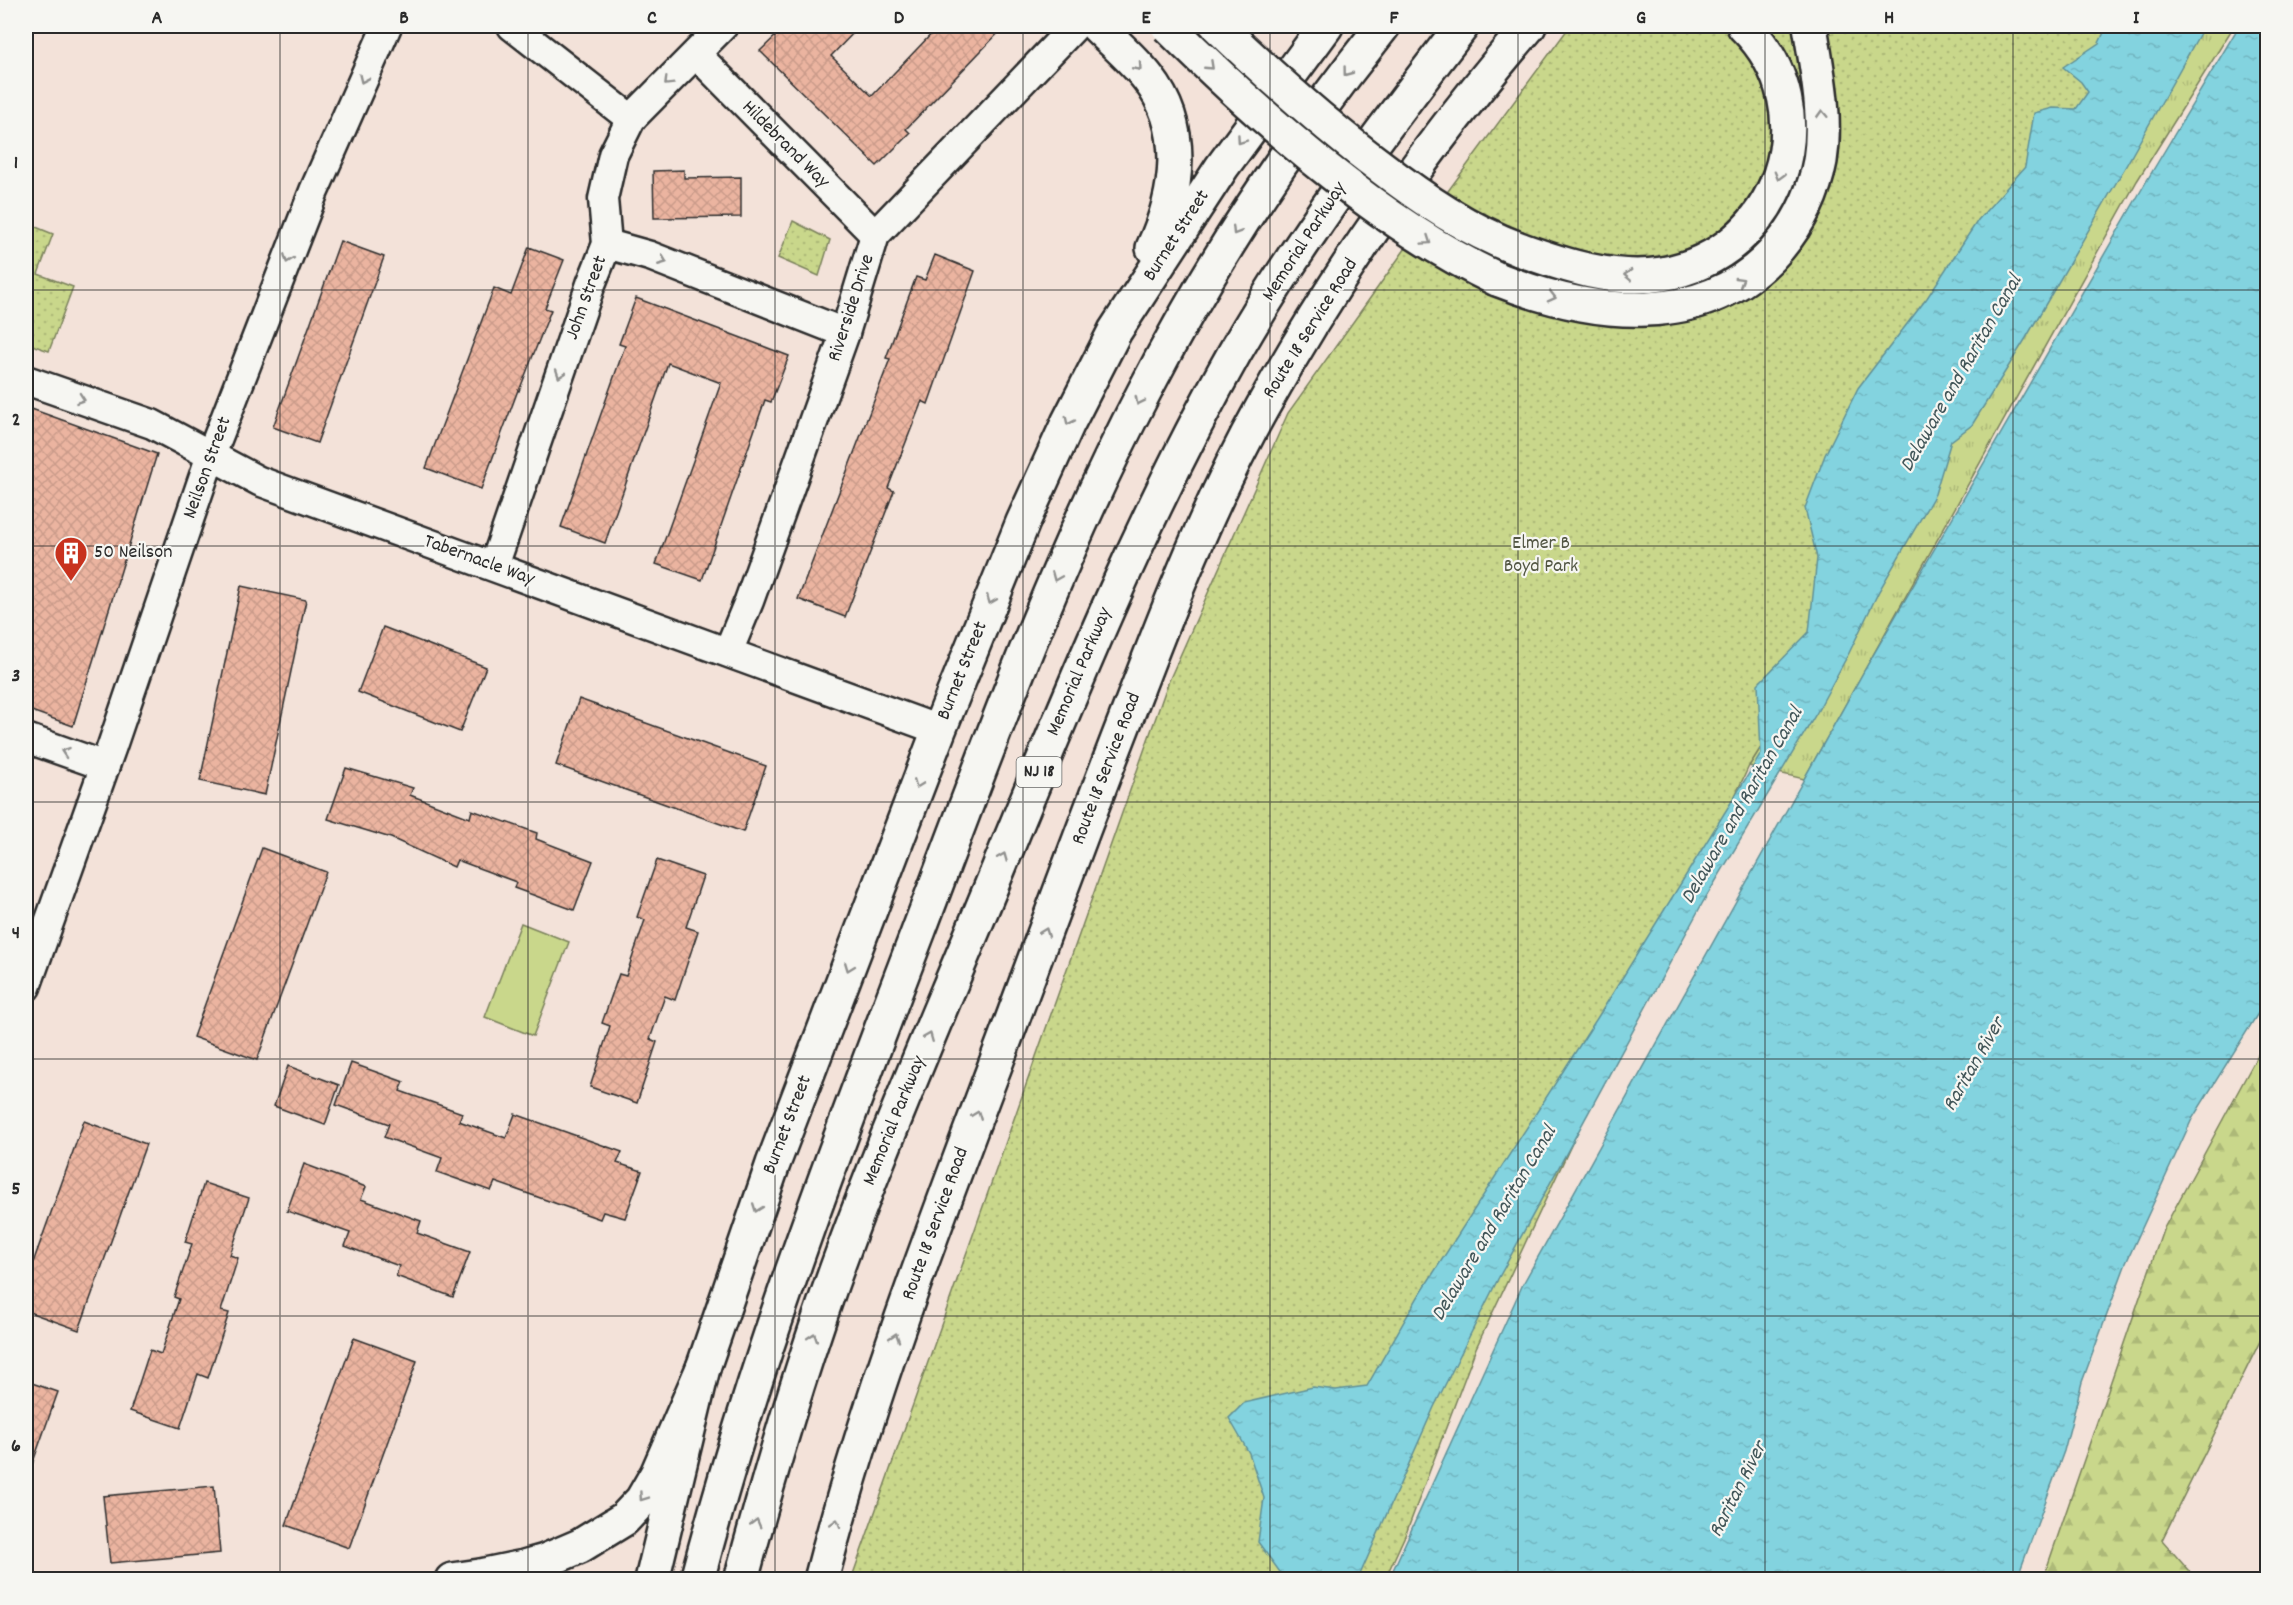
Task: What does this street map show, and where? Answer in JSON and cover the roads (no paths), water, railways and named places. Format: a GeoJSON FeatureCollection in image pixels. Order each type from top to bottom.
{"type":"FeatureCollection","features":[{"type":"Feature","properties":{"kind":"main road"},"geometry":{"type":"LineString","coordinates":[[1097,26],[1149,79],[1165,108],[1174,135],[1175,149],[1174,191],[1164,222],[1115,331]]}},
{"type":"Feature","properties":{"kind":"main road"},"geometry":{"type":"LineString","coordinates":[[1168,26],[1252,105],[1340,178],[1433,245],[1497,279],[1539,294],[1608,309],[1650,310],[1671,308],[1708,297],[1739,282],[1777,249],[1797,223],[1816,179],[1820,160],[1822,123],[1820,87],[1810,26]]}},
{"type":"Feature","properties":{"kind":"main road"},"geometry":{"type":"LineString","coordinates":[[1218,26],[1303,104],[1392,176],[1459,222],[1519,249],[1582,269],[1645,276],[1660,275],[1689,267],[1717,254],[1743,235],[1762,213],[1777,184],[1788,135],[1785,97],[1779,76],[1759,43],[1744,26]]}},
{"type":"Feature","properties":{"kind":"main road","name":"Burnet Street"},"geometry":{"type":"LineString","coordinates":[[703,1368],[725,1298],[773,1164],[939,730],[1032,503],[1072,414],[1115,331],[1228,159],[1326,26]]}},
{"type":"Feature","properties":{"kind":"main road"},"geometry":{"type":"LineString","coordinates":[[697,1580],[756,1375],[797,1253],[1001,714],[1058,573],[1144,391],[1204,284],[1278,166],[1383,26]]}},
{"type":"Feature","properties":{"kind":"main road","name":"Memorial Parkway"},"geometry":{"type":"LineString","coordinates":[[741,1580],[770,1472],[844,1248],[902,1101],[1120,579],[1199,419],[1268,299],[1358,163],[1462,26]]}},
{"type":"Feature","properties":{"kind":"main road","name":"Route 18 Service Road"},"geometry":{"type":"LineString","coordinates":[[821,1580],[880,1380],[940,1207],[1156,639],[1220,491],[1266,400],[1356,254],[1480,85],[1529,26]]}},
{"type":"Feature","properties":{"kind":"main road"},"geometry":{"type":"LineString","coordinates":[[452,1580],[503,1572],[545,1561],[580,1546],[624,1518],[642,1500],[657,1474],[703,1368]]}},
{"type":"Feature","properties":{"kind":"main road"},"geometry":{"type":"LineString","coordinates":[[652,1580],[703,1368]]}},
{"type":"Feature","properties":{"kind":"street","name":"Neilson Street"},"geometry":{"type":"LineString","coordinates":[[26,987],[105,766],[211,455],[314,191],[387,26]]}},
{"type":"Feature","properties":{"kind":"street"},"geometry":{"type":"LineString","coordinates":[[512,26],[632,119]]}},
{"type":"Feature","properties":{"kind":"street","name":"John Street"},"geometry":{"type":"LineString","coordinates":[[494,566],[591,284],[607,244],[603,199],[613,155],[632,119],[723,26]]}},
{"type":"Feature","properties":{"kind":"street","name":"Riverside Drive"},"geometry":{"type":"LineString","coordinates":[[728,652],[749,601],[845,333],[875,236],[1075,26]]}},
{"type":"Feature","properties":{"kind":"street","name":"Hildebrand Way"},"geometry":{"type":"LineString","coordinates":[[696,54],[875,236]]}},
{"type":"Feature","properties":{"kind":"street"},"geometry":{"type":"LineString","coordinates":[[607,244],[650,256],[845,333]]}},
{"type":"Feature","properties":{"kind":"street","name":"Tabernacle Way"},"geometry":{"type":"LineString","coordinates":[[26,380],[152,424],[259,481],[939,730]]}},
{"type":"Feature","properties":{"kind":"street"},"geometry":{"type":"LineString","coordinates":[[26,738],[105,766]]}},
{"type":"Feature","properties":{"kind":"water","name":"Delaware and Raritan Canal"},"geometry":{"type":"Polygon","coordinates":[[[2107,26],[2204,26],[2026,338],[1972,425],[1951,441],[1935,494],[1879,591],[1816,714],[1703,902],[1498,1279],[1434,1407],[1358,1579],[1285,1579],[1258,1542],[1264,1498],[1249,1453],[1229,1418],[1244,1403],[1313,1387],[1336,1390],[1367,1386],[1418,1297],[1603,1009],[1761,754],[1758,684],[1809,632],[1817,558],[1805,508],[1825,455],[1858,388],[1927,298],[1978,220],[2025,167],[2034,113],[2053,108],[2076,109],[2088,92],[2081,82],[2063,67],[2099,43],[2107,26]]]}},
{"type":"Feature","properties":{"kind":"water","name":"Raritan River"},"geometry":{"type":"Polygon","coordinates":[[[2239,26],[2268,26],[2267,999],[2192,1119],[2126,1263],[2082,1382],[2064,1451],[2017,1579],[1389,1579],[1523,1284],[1864,671],[2146,182],[2239,26]]]}},
{"type":"Feature","properties":{"kind":"place","name":"50 Neilson"},"geometry":{"type":"Point","coordinates":[71,582]}},
{"type":"Feature","properties":{"kind":"park label","name":"Elmer B Boyd Park"},"geometry":{"type":"Point","coordinates":[1541,556]}}]}
